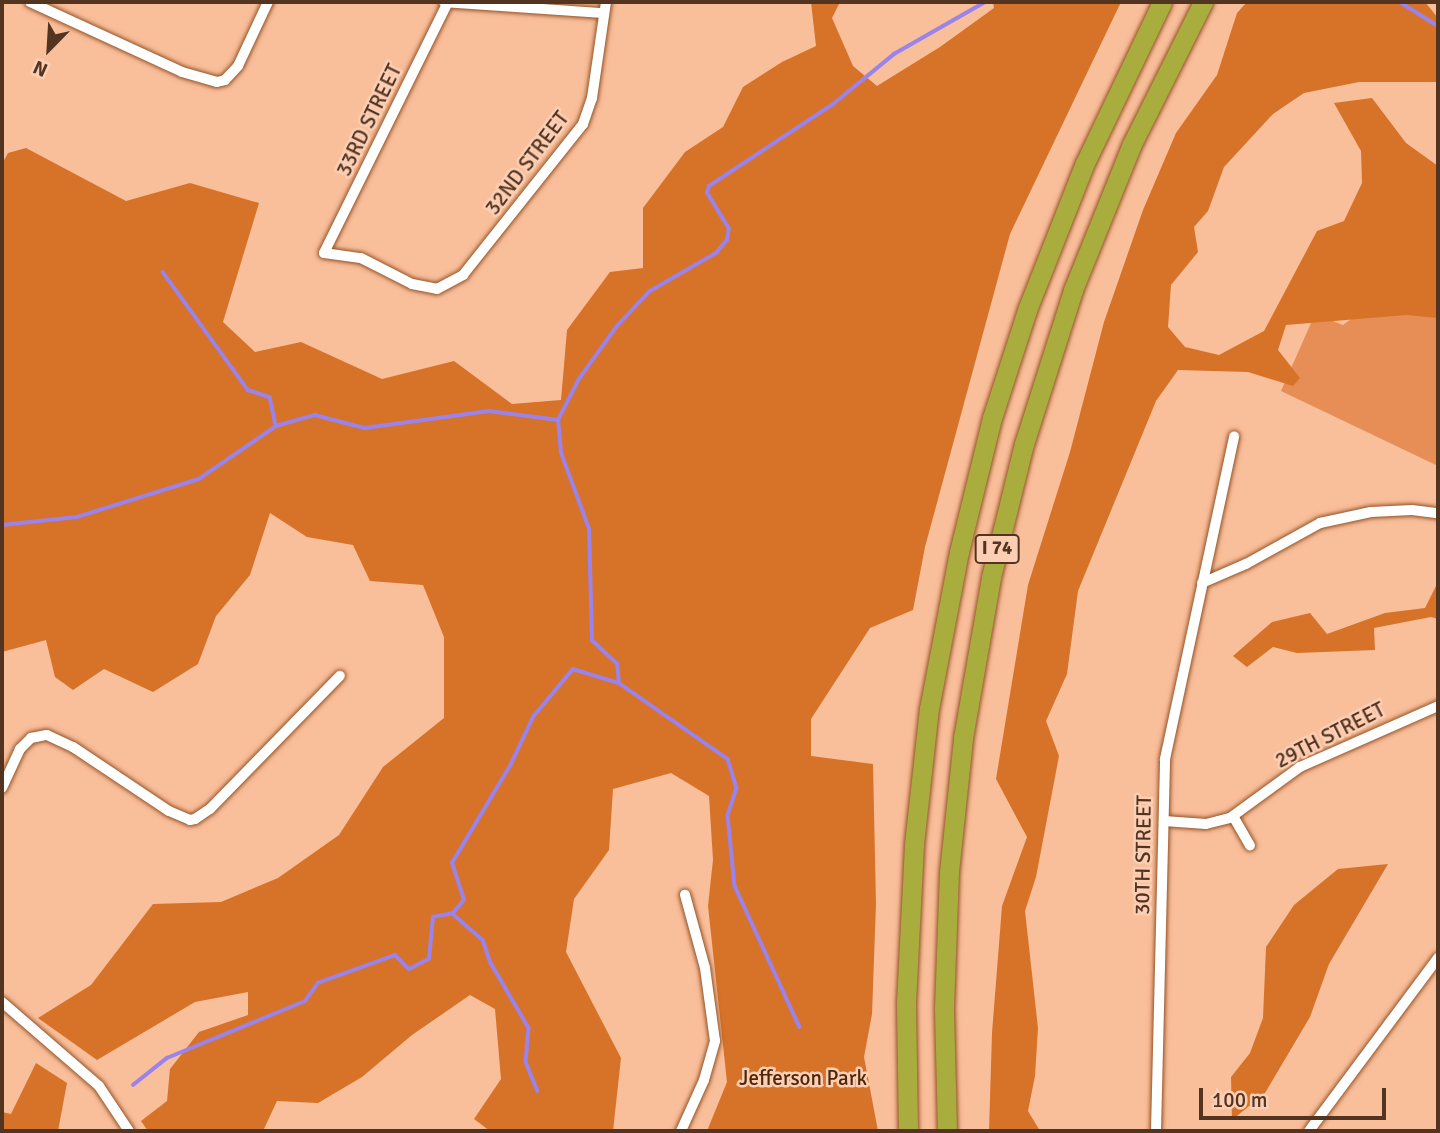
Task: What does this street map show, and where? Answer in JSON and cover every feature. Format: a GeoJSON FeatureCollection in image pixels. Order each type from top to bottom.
{"type":"FeatureCollection","features":[{"type":"Feature","properties":{"kind":"highway","name":"I 74"},"geometry":{"type":"LineString","coordinates":[[908,1131],[906,1003],[914,844],[929,709],[959,552],[992,418],[1027,310],[1085,163],[1162,2]]}},
{"type":"Feature","properties":{"kind":"highway","name":"I 74"},"geometry":{"type":"LineString","coordinates":[[947,1131],[944,1008],[949,872],[963,738],[991,578],[1024,444],[1069,301],[1132,144],[1203,2]]}},
{"type":"Feature","properties":{"kind":"street"},"geometry":{"type":"LineString","coordinates":[[30,2],[207,81],[225,80],[237,66],[268,2]]}},
{"type":"Feature","properties":{"kind":"street"},"geometry":{"type":"LineString","coordinates":[[446,2],[602,13]]}},
{"type":"Feature","properties":{"kind":"street","name":"33RD STREET"},"geometry":{"type":"LineString","coordinates":[[446,2],[324,253],[360,258],[424,288],[446,286]]}},
{"type":"Feature","properties":{"kind":"street","name":"32ND STREET"},"geometry":{"type":"LineString","coordinates":[[446,286],[463,275],[477,259],[583,124],[592,98],[602,13],[606,2]]}},
{"type":"Feature","properties":{"kind":"street","name":"30TH STREET"},"geometry":{"type":"LineString","coordinates":[[1156,1131],[1164,821],[1170,729],[1234,436]]}},
{"type":"Feature","properties":{"kind":"street"},"geometry":{"type":"LineString","coordinates":[[1202,583],[1246,565],[1320,523],[1371,512],[1412,510],[1438,513]]}},
{"type":"Feature","properties":{"kind":"street"},"geometry":{"type":"LineString","coordinates":[[2,788],[20,749],[41,734],[63,741],[169,811],[190,820],[211,809],[340,676]]}},
{"type":"Feature","properties":{"kind":"street","name":"29TH STREET"},"geometry":{"type":"LineString","coordinates":[[1164,821],[1206,824],[1233,816],[1300,767],[1438,706]]}},
{"type":"Feature","properties":{"kind":"street"},"geometry":{"type":"LineString","coordinates":[[1233,816],[1250,846]]}},
{"type":"Feature","properties":{"kind":"street"},"geometry":{"type":"LineString","coordinates":[[681,1131],[704,1080],[715,1041],[705,968],[685,895]]}},
{"type":"Feature","properties":{"kind":"street"},"geometry":{"type":"LineString","coordinates":[[1310,1131],[1438,958]]}},
{"type":"Feature","properties":{"kind":"street"},"geometry":{"type":"LineString","coordinates":[[2,1002],[99,1086],[129,1131]]}},
{"type":"Feature","properties":{"kind":"shaded area"},"geometry":{"type":"Polygon","coordinates":[[[1386,293],[1438,318],[1438,466],[1281,391],[1315,314],[1343,325],[1386,293]]]}},
{"type":"Feature","properties":{"kind":"green space","name":"Jefferson Park"},"geometry":{"type":"Polygon","coordinates":[[[811,2],[840,2],[832,18],[853,66],[877,86],[940,47],[994,8],[993,2],[1121,2],[1010,234],[925,547],[913,610],[870,628],[811,719],[811,756],[873,764],[876,904],[872,1014],[864,1057],[878,1131],[707,1131],[727,1082],[708,906],[713,860],[709,796],[671,773],[613,789],[609,850],[574,899],[566,952],[621,1058],[613,1131],[490,1131],[474,1119],[501,1079],[495,1009],[470,995],[412,1035],[362,1077],[318,1103],[277,1101],[263,1131],[148,1131],[141,1121],[167,1101],[170,1069],[199,1032],[248,1015],[248,992],[195,1002],[97,1060],[38,1018],[91,985],[153,904],[221,902],[278,878],[339,835],[383,767],[444,718],[444,637],[423,585],[370,581],[353,545],[307,537],[270,513],[250,575],[216,616],[198,664],[153,692],[104,669],[73,690],[55,677],[46,640],[2,652],[2,164],[8,153],[26,148],[126,201],[190,183],[259,203],[223,322],[255,352],[301,342],[382,379],[454,361],[512,404],[561,400],[567,330],[610,272],[643,268],[643,208],[685,152],[723,127],[743,87],[782,62],[816,46],[811,2]]]}},
{"type":"Feature","properties":{"kind":"green space"},"geometry":{"type":"Polygon","coordinates":[[[1247,2],[1425,2],[1438,18],[1438,82],[1359,82],[1304,93],[1273,114],[1224,167],[1208,211],[1194,227],[1198,252],[1171,285],[1168,327],[1185,347],[1219,355],[1264,331],[1317,231],[1344,221],[1362,183],[1361,151],[1334,103],[1372,98],[1406,143],[1438,166],[1438,318],[1406,315],[1286,325],[1278,350],[1300,378],[1293,386],[1248,372],[1178,370],[1156,401],[1078,591],[1067,674],[1046,721],[1059,756],[1036,877],[1025,911],[1038,1028],[1035,1076],[1028,1111],[1040,1131],[989,1131],[992,1033],[1002,906],[1027,837],[996,779],[1028,585],[1070,452],[1104,322],[1143,210],[1176,133],[1217,75],[1237,13],[1247,2]]]}},
{"type":"Feature","properties":{"kind":"green space"},"geometry":{"type":"Polygon","coordinates":[[[1438,582],[1438,619],[1431,617],[1374,628],[1375,650],[1297,653],[1273,647],[1247,667],[1233,656],[1272,622],[1310,613],[1327,634],[1385,613],[1425,608],[1438,582]]]}},
{"type":"Feature","properties":{"kind":"green space"},"geometry":{"type":"Polygon","coordinates":[[[1388,864],[1329,964],[1310,1017],[1265,1093],[1232,1120],[1231,1077],[1250,1053],[1263,1018],[1266,947],[1294,905],[1338,869],[1388,864]]]}},
{"type":"Feature","properties":{"kind":"green space"},"geometry":{"type":"Polygon","coordinates":[[[36,1063],[67,1083],[58,1131],[2,1131],[2,1112],[11,1114],[36,1063]]]}},
{"type":"Feature","properties":{"kind":"waterway"},"geometry":{"type":"LineString","coordinates":[[133,1085],[167,1058],[305,1001],[318,983],[395,955],[409,969],[429,959],[433,917],[453,913],[464,900],[452,863],[511,764],[533,717],[573,669],[619,683],[617,664],[592,641],[589,529],[561,453],[558,420],[579,379],[617,326],[650,291],[716,253],[727,240],[729,229],[707,193],[709,186],[832,105],[894,54],[985,2]]}},
{"type":"Feature","properties":{"kind":"waterway"},"geometry":{"type":"LineString","coordinates":[[1276,2],[1300,2]]}},
{"type":"Feature","properties":{"kind":"waterway"},"geometry":{"type":"LineString","coordinates":[[1400,2],[1438,26]]}},
{"type":"Feature","properties":{"kind":"waterway"},"geometry":{"type":"LineString","coordinates":[[163,272],[248,390],[270,397],[276,425]]}},
{"type":"Feature","properties":{"kind":"waterway"},"geometry":{"type":"LineString","coordinates":[[2,525],[77,517],[199,479],[276,426],[315,415],[365,428],[489,411],[558,420]]}},
{"type":"Feature","properties":{"kind":"waterway"},"geometry":{"type":"LineString","coordinates":[[619,683],[728,759],[737,788],[728,815],[735,886],[800,1027]]}},
{"type":"Feature","properties":{"kind":"waterway"},"geometry":{"type":"LineString","coordinates":[[453,914],[483,940],[491,963],[529,1028],[526,1062],[538,1091]]}}]}
